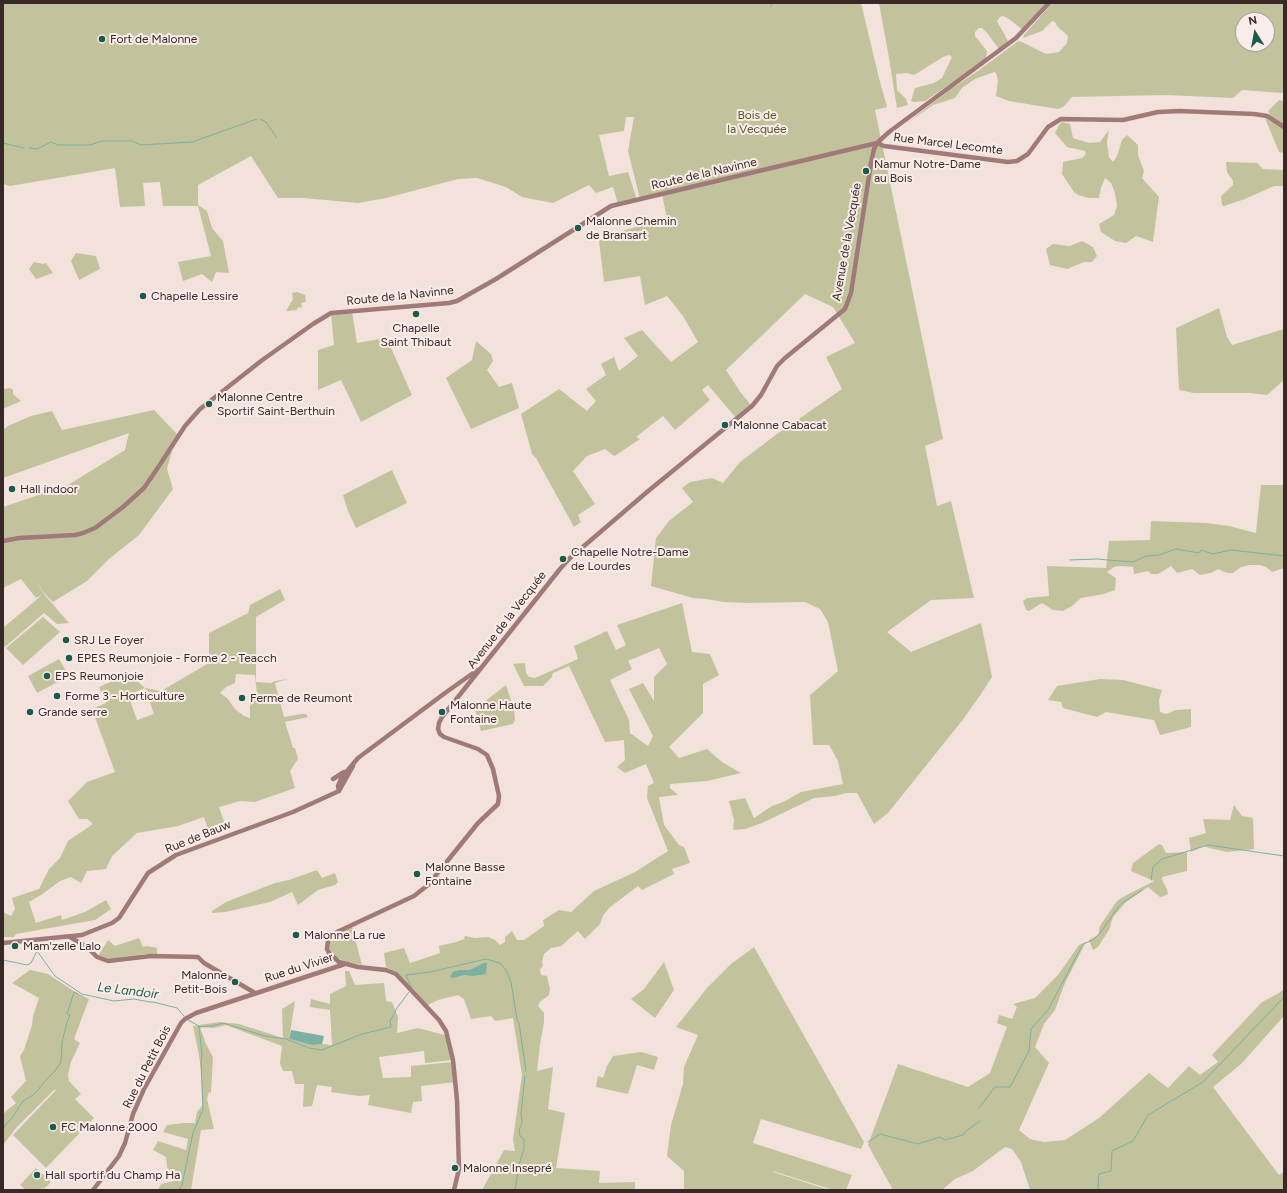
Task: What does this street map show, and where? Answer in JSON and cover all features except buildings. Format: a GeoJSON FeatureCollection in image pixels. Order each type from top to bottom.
{"type":"FeatureCollection","features":[{"type":"Feature","properties":{"kind":"street"},"geometry":{"type":"LineString","coordinates":[[877,143],[1016,38],[1048,3]]}},
{"type":"Feature","properties":{"kind":"street","name":"Rue Marcel Lecomte"},"geometry":{"type":"LineString","coordinates":[[877,143],[884,146],[1008,162],[1017,161],[1028,154],[1048,127],[1061,120],[1123,120],[1158,112],[1179,111],[1254,114],[1267,116],[1284,126]]}},
{"type":"Feature","properties":{"kind":"street","name":"Avenue de la Vecquée"},"geometry":{"type":"LineString","coordinates":[[454,1190],[459,1169],[455,1074],[450,1044],[440,1020],[396,974],[386,970],[345,964],[333,958],[329,953],[327,944],[331,937],[347,927],[414,896],[428,885],[478,823],[498,804],[493,769],[487,755],[478,748],[444,737],[440,734],[438,729],[439,723],[442,717],[560,569],[576,553],[647,492],[752,406],[761,395],[777,366],[845,309],[848,302],[871,163],[877,143]]}},
{"type":"Feature","properties":{"kind":"street","name":"Route de la Navinne"},"geometry":{"type":"LineString","coordinates":[[3,541],[19,538],[75,535],[95,528],[123,507],[144,488],[160,466],[185,426],[200,409],[261,361],[331,313],[454,302],[464,298],[496,279],[611,206],[877,143]]}},
{"type":"Feature","properties":{"kind":"street"},"geometry":{"type":"LineString","coordinates":[[339,791],[338,786],[347,770],[358,758],[445,692],[476,670],[480,670]]}},
{"type":"Feature","properties":{"kind":"street"},"geometry":{"type":"LineString","coordinates":[[339,791],[358,758]]}},
{"type":"Feature","properties":{"kind":"street"},"geometry":{"type":"LineString","coordinates":[[333,779],[347,770]]}},
{"type":"Feature","properties":{"kind":"street","name":"Rue de Bauw"},"geometry":{"type":"LineString","coordinates":[[82,938],[119,918],[148,873],[176,855],[294,812],[339,791]]}},
{"type":"Feature","properties":{"kind":"street"},"geometry":{"type":"LineString","coordinates":[[3,943],[69,936],[82,938]]}},
{"type":"Feature","properties":{"kind":"street","name":"Rue du Vivier"},"geometry":{"type":"LineString","coordinates":[[82,938],[87,947],[97,957],[113,961],[151,956],[198,957],[204,963],[255,993],[345,964]]}},
{"type":"Feature","properties":{"kind":"street","name":"Rue du Petit Bois"},"geometry":{"type":"LineString","coordinates":[[93,1190],[118,1156],[125,1143],[139,1100],[185,1018],[255,993]]}},
{"type":"Feature","properties":{"kind":"green space","name":"Bois de la Vecquée"},"geometry":{"type":"Polygon","coordinates":[[[3,3],[861,3],[887,107],[875,110],[943,439],[925,446],[937,506],[951,501],[974,598],[931,600],[887,632],[911,652],[981,623],[992,677],[961,722],[888,813],[874,824],[857,793],[846,793],[835,796],[814,798],[762,823],[745,829],[733,830],[734,820],[729,801],[745,798],[754,818],[772,806],[801,792],[843,784],[838,761],[829,745],[813,745],[810,695],[838,671],[828,622],[820,609],[805,602],[724,602],[693,598],[651,586],[656,538],[669,521],[693,502],[682,488],[690,482],[712,478],[723,483],[740,462],[777,434],[842,389],[826,357],[855,343],[833,307],[805,294],[726,370],[741,393],[752,406],[737,419],[708,385],[702,390],[710,400],[675,430],[663,416],[636,437],[640,439],[616,455],[614,456],[605,449],[587,456],[573,471],[595,504],[578,515],[581,522],[574,527],[536,458],[532,454],[521,414],[559,389],[587,411],[596,401],[586,389],[606,375],[601,364],[614,357],[619,371],[638,356],[624,338],[642,330],[671,362],[698,342],[683,316],[667,296],[645,305],[640,276],[604,282],[599,241],[618,232],[667,219],[662,194],[640,199],[628,151],[634,117],[626,117],[624,131],[599,135],[609,176],[628,172],[637,200],[618,204],[613,187],[596,193],[589,185],[553,203],[522,197],[506,187],[477,178],[458,179],[386,198],[358,203],[304,198],[278,198],[251,156],[198,185],[198,205],[207,211],[212,228],[223,241],[229,273],[216,272],[212,282],[202,274],[183,281],[178,262],[211,256],[198,206],[163,206],[160,182],[143,183],[145,206],[120,207],[115,168],[10,186],[3,184],[3,3]]]}},
{"type":"Feature","properties":{"kind":"green space"},"geometry":{"type":"Polygon","coordinates":[[[879,3],[1047,3],[1023,30],[1009,19],[1003,16],[1000,17],[997,21],[1008,41],[999,49],[987,33],[982,28],[979,28],[975,32],[975,36],[987,51],[986,59],[925,101],[911,101],[915,88],[934,83],[942,78],[952,57],[949,55],[943,57],[914,75],[907,73],[896,74],[897,90],[906,99],[908,105],[897,108],[879,3]]]}},
{"type":"Feature","properties":{"kind":"green space"},"geometry":{"type":"Polygon","coordinates":[[[1052,3],[1284,3],[1284,90],[1282,93],[1242,90],[1233,98],[1166,95],[1072,97],[1063,107],[1058,109],[1009,101],[996,96],[998,80],[996,73],[994,72],[975,79],[962,88],[955,98],[933,105],[907,123],[952,88],[1017,42],[1020,41],[1046,54],[1059,52],[1067,43],[1068,36],[1057,26],[1055,22],[1052,21],[1042,31],[1023,38],[1052,3]]]}},
{"type":"Feature","properties":{"kind":"green space"},"geometry":{"type":"Polygon","coordinates":[[[1279,100],[1284,101],[1284,153],[1279,152],[1265,118],[1274,123],[1268,111],[1279,100]]]}},
{"type":"Feature","properties":{"kind":"green space"},"geometry":{"type":"Polygon","coordinates":[[[1062,122],[1070,124],[1073,138],[1089,143],[1100,142],[1109,130],[1107,142],[1109,157],[1113,162],[1117,156],[1122,140],[1127,135],[1138,145],[1138,155],[1144,171],[1142,178],[1159,197],[1153,242],[1136,236],[1126,243],[1115,241],[1101,232],[1099,224],[1114,215],[1117,206],[1115,193],[1111,183],[1105,178],[1099,198],[1089,198],[1078,195],[1074,192],[1062,174],[1063,162],[1082,158],[1086,154],[1085,151],[1067,147],[1055,133],[1062,122]]]}},
{"type":"Feature","properties":{"kind":"green space"},"geometry":{"type":"Polygon","coordinates":[[[1226,162],[1257,163],[1263,169],[1284,170],[1284,186],[1274,186],[1245,199],[1224,206],[1222,205],[1221,196],[1233,185],[1233,181],[1227,172],[1226,162]]]}},
{"type":"Feature","properties":{"kind":"green space"},"geometry":{"type":"Polygon","coordinates":[[[1082,241],[1093,247],[1097,256],[1092,262],[1084,262],[1067,269],[1050,265],[1046,249],[1053,244],[1070,246],[1082,241]]]}},
{"type":"Feature","properties":{"kind":"green space"},"geometry":{"type":"Polygon","coordinates":[[[76,253],[96,256],[100,269],[79,280],[71,261],[76,253]]]}},
{"type":"Feature","properties":{"kind":"green space"},"geometry":{"type":"Polygon","coordinates":[[[34,262],[43,264],[46,263],[53,273],[36,279],[29,269],[34,262]]]}},
{"type":"Feature","properties":{"kind":"green space"},"geometry":{"type":"Polygon","coordinates":[[[297,292],[305,295],[306,302],[301,303],[302,307],[297,308],[297,310],[286,311],[293,299],[292,293],[297,292]]]}},
{"type":"Feature","properties":{"kind":"green space"},"geometry":{"type":"Polygon","coordinates":[[[1219,308],[1227,337],[1232,345],[1284,329],[1284,380],[1267,395],[1250,393],[1194,393],[1179,390],[1176,328],[1219,308]]]}},
{"type":"Feature","properties":{"kind":"green space"},"geometry":{"type":"Polygon","coordinates":[[[352,311],[357,343],[379,339],[391,348],[412,395],[361,422],[341,380],[318,390],[318,350],[334,345],[331,313],[352,311]]]}},
{"type":"Feature","properties":{"kind":"green space"},"geometry":{"type":"Polygon","coordinates":[[[476,341],[491,354],[493,361],[487,370],[499,387],[512,383],[519,408],[471,429],[446,378],[472,360],[476,341]]]}},
{"type":"Feature","properties":{"kind":"green space"},"geometry":{"type":"Polygon","coordinates":[[[10,388],[13,390],[13,394],[21,401],[3,409],[3,389],[10,388]]]}},
{"type":"Feature","properties":{"kind":"green space"},"geometry":{"type":"Polygon","coordinates":[[[154,410],[178,435],[167,469],[173,489],[139,535],[109,559],[87,581],[53,602],[44,593],[35,579],[44,594],[69,623],[57,624],[44,613],[5,647],[3,645],[3,628],[42,595],[36,598],[21,579],[3,588],[3,507],[68,485],[125,450],[129,433],[3,478],[3,430],[8,426],[31,416],[52,411],[62,430],[154,410]]]}},
{"type":"Feature","properties":{"kind":"green space"},"geometry":{"type":"Polygon","coordinates":[[[392,470],[407,503],[356,528],[348,511],[343,495],[392,470]]]}},
{"type":"Feature","properties":{"kind":"green space"},"geometry":{"type":"Polygon","coordinates":[[[1261,485],[1284,485],[1284,568],[1272,572],[1266,567],[1260,565],[1250,565],[1241,567],[1233,573],[1227,573],[1218,569],[1211,573],[1200,575],[1192,569],[1177,573],[1171,566],[1158,574],[1151,574],[1148,571],[1134,574],[1133,567],[1120,566],[1114,567],[1107,572],[1116,578],[1115,590],[1104,594],[1081,598],[1072,606],[1063,611],[1053,610],[1042,603],[1029,611],[1026,610],[1023,601],[1027,598],[1049,596],[1047,566],[1106,568],[1109,541],[1150,540],[1151,521],[1206,523],[1229,526],[1256,533],[1261,485]]]}},
{"type":"Feature","properties":{"kind":"green space"},"geometry":{"type":"Polygon","coordinates":[[[280,589],[285,600],[256,617],[256,682],[271,683],[288,679],[275,683],[284,717],[306,714],[308,717],[285,722],[298,759],[290,771],[295,788],[255,802],[240,801],[219,807],[226,827],[208,829],[204,817],[178,826],[137,833],[112,856],[106,869],[87,871],[81,883],[71,877],[60,881],[29,902],[36,923],[61,915],[62,920],[85,912],[106,900],[111,909],[95,920],[16,934],[14,937],[3,937],[3,912],[11,916],[15,909],[12,898],[39,889],[49,869],[60,858],[68,841],[93,824],[87,819],[79,819],[68,801],[87,782],[115,772],[92,709],[106,703],[99,687],[129,674],[145,688],[161,691],[209,663],[209,633],[248,613],[247,618],[250,605],[280,589]],[[236,674],[235,683],[226,687],[220,693],[227,698],[236,710],[244,716],[250,718],[250,706],[257,694],[255,675],[236,674]],[[145,688],[128,695],[137,720],[154,714],[145,688]]]}},
{"type":"Feature","properties":{"kind":"green space"},"geometry":{"type":"Polygon","coordinates":[[[682,603],[692,652],[710,654],[719,675],[703,684],[703,713],[669,747],[679,758],[707,749],[722,762],[741,773],[707,781],[670,784],[670,788],[678,795],[659,797],[664,825],[679,845],[684,847],[690,863],[672,869],[674,874],[642,890],[638,886],[609,908],[603,916],[600,924],[585,939],[578,931],[561,946],[551,948],[544,954],[542,962],[543,966],[540,969],[541,975],[547,976],[550,989],[549,995],[540,1002],[538,1006],[544,1013],[544,1022],[537,1071],[553,1067],[548,1109],[565,1113],[556,1168],[600,1171],[599,1183],[635,1182],[635,1190],[482,1190],[504,1150],[515,1151],[513,1139],[522,1075],[513,1018],[495,1021],[491,1016],[471,1019],[464,999],[458,995],[438,1000],[426,1006],[398,973],[386,967],[384,953],[404,948],[410,963],[440,953],[439,946],[464,939],[465,936],[475,938],[488,937],[495,940],[500,945],[505,942],[505,937],[512,931],[517,940],[524,940],[544,926],[543,920],[559,910],[571,912],[594,891],[635,872],[668,851],[647,798],[648,786],[654,783],[646,764],[625,773],[617,767],[625,760],[624,740],[605,742],[569,666],[553,673],[552,677],[543,686],[524,686],[513,664],[525,663],[526,673],[529,677],[535,678],[578,659],[574,646],[607,631],[616,650],[626,645],[617,625],[682,603]],[[659,648],[628,661],[632,669],[610,680],[629,720],[630,733],[648,746],[653,736],[629,689],[643,683],[654,701],[654,677],[667,664],[659,648]]]}},
{"type":"Feature","properties":{"kind":"green space"},"geometry":{"type":"Polygon","coordinates":[[[43,617],[60,632],[23,665],[6,648],[43,617]]]}},
{"type":"Feature","properties":{"kind":"green space"},"geometry":{"type":"Polygon","coordinates":[[[59,659],[69,676],[37,693],[28,676],[59,659]]]}},
{"type":"Feature","properties":{"kind":"green space"},"geometry":{"type":"Polygon","coordinates":[[[1100,679],[1123,680],[1162,690],[1159,700],[1160,712],[1166,714],[1176,710],[1191,709],[1191,727],[1160,735],[1154,720],[1106,712],[1097,717],[1063,708],[1061,702],[1048,700],[1057,686],[1100,679]]]}},
{"type":"Feature","properties":{"kind":"green space"},"geometry":{"type":"Polygon","coordinates":[[[506,685],[514,709],[515,720],[513,724],[481,731],[475,709],[506,685]]]}},
{"type":"Feature","properties":{"kind":"green space"},"geometry":{"type":"Polygon","coordinates":[[[1234,805],[1242,816],[1253,818],[1254,849],[1227,852],[1204,846],[1191,852],[1189,838],[1206,833],[1203,819],[1230,820],[1234,805]]]}},
{"type":"Feature","properties":{"kind":"green space"},"geometry":{"type":"Polygon","coordinates":[[[1159,844],[1162,845],[1166,853],[1187,852],[1187,871],[1162,877],[1168,894],[1160,897],[1148,887],[1126,902],[1113,917],[1109,930],[1098,947],[1093,950],[1089,940],[1098,935],[1100,926],[1117,901],[1154,881],[1131,871],[1133,863],[1159,844]]]}},
{"type":"Feature","properties":{"kind":"green space"},"geometry":{"type":"Polygon","coordinates":[[[317,870],[322,878],[335,873],[338,882],[335,885],[318,890],[298,905],[292,892],[270,902],[225,912],[212,913],[212,911],[226,902],[275,883],[289,880],[317,870]]]}},
{"type":"Feature","properties":{"kind":"green space"},"geometry":{"type":"Polygon","coordinates":[[[352,927],[362,965],[346,962],[331,953],[329,944],[332,937],[352,927]]]}},
{"type":"Feature","properties":{"kind":"green space"},"geometry":{"type":"Polygon","coordinates":[[[139,938],[143,947],[147,946],[157,948],[157,955],[145,954],[109,959],[98,956],[108,940],[115,946],[139,938]]]}},
{"type":"Feature","properties":{"kind":"green space"},"geometry":{"type":"Polygon","coordinates":[[[1086,942],[1065,983],[1055,1010],[1044,1024],[1035,1047],[1049,1063],[1019,1130],[1030,1139],[1044,1142],[1065,1140],[1099,1118],[1149,1073],[1168,1088],[1189,1066],[1200,1075],[1218,1062],[1212,1055],[1262,1002],[1284,989],[1284,1016],[1241,1064],[1213,1087],[1279,1175],[1284,1172],[1284,1190],[1030,1190],[1021,1162],[1012,1149],[1005,1147],[973,1171],[955,1179],[942,1190],[893,1190],[868,1145],[898,1064],[968,1087],[990,1073],[1007,1027],[997,1023],[999,1015],[1012,1019],[1017,1007],[1013,1004],[1035,998],[1058,975],[1079,945],[1086,942]]]}},
{"type":"Feature","properties":{"kind":"green space"},"geometry":{"type":"Polygon","coordinates":[[[754,947],[864,1142],[861,1149],[761,1119],[753,1143],[852,1175],[846,1190],[833,1190],[773,1171],[829,1190],[684,1190],[684,1171],[667,1156],[671,1125],[683,1084],[684,1067],[698,1035],[676,1027],[707,988],[731,964],[754,947]]]}},
{"type":"Feature","properties":{"kind":"green space"},"geometry":{"type":"Polygon","coordinates":[[[664,962],[674,990],[655,1018],[631,999],[644,989],[664,962]]]}},
{"type":"Feature","properties":{"kind":"green space"},"geometry":{"type":"Polygon","coordinates":[[[30,970],[48,974],[89,999],[74,1039],[80,1043],[71,1062],[68,1075],[69,1081],[81,1094],[75,1099],[94,1118],[46,1168],[13,1135],[57,1089],[53,1091],[16,1128],[3,1145],[3,1115],[16,1103],[11,1097],[26,1081],[20,1056],[24,1050],[39,998],[12,983],[30,970]]]}},
{"type":"Feature","properties":{"kind":"green space"},"geometry":{"type":"Polygon","coordinates":[[[345,971],[349,971],[355,985],[384,983],[386,1001],[392,1002],[398,1017],[397,1033],[418,1028],[448,1036],[452,1060],[425,1063],[424,1051],[379,1057],[383,1078],[411,1077],[411,1066],[453,1062],[456,1082],[421,1086],[422,1101],[413,1102],[411,1113],[368,1105],[370,1095],[359,1096],[331,1092],[332,1087],[317,1085],[312,1106],[303,1107],[304,1084],[295,1084],[292,1071],[283,1071],[280,1063],[282,1046],[226,1025],[214,1028],[200,1027],[206,1044],[213,1057],[211,1093],[209,1092],[207,1099],[214,1129],[201,1130],[191,1190],[158,1190],[161,1184],[174,1181],[173,1175],[167,1167],[166,1157],[153,1150],[158,1141],[186,1150],[188,1139],[163,1132],[167,1125],[195,1123],[197,1112],[202,1106],[202,1079],[193,1026],[218,1022],[239,1024],[283,1038],[282,1009],[295,1001],[289,1039],[312,1045],[332,1045],[330,1010],[310,1007],[311,999],[330,1004],[330,994],[346,986],[345,971]]]}},
{"type":"Feature","properties":{"kind":"green space"},"geometry":{"type":"Polygon","coordinates":[[[641,1052],[658,1057],[654,1070],[637,1065],[628,1094],[596,1087],[598,1076],[603,1078],[607,1066],[613,1056],[641,1052]]]}},
{"type":"Feature","properties":{"kind":"green space","name":"Hall sportif du Champ Ha"},"geometry":{"type":"Polygon","coordinates":[[[36,1168],[51,1182],[44,1189],[26,1190],[20,1185],[36,1168]]]}},
{"type":"Feature","properties":{"kind":"water"},"geometry":{"type":"Polygon","coordinates":[[[487,963],[486,974],[473,976],[464,975],[453,978],[450,977],[453,972],[459,970],[470,970],[487,963]]]}},
{"type":"Feature","properties":{"kind":"water"},"geometry":{"type":"Polygon","coordinates":[[[291,1030],[324,1036],[322,1044],[312,1045],[289,1039],[291,1030]]]}},
{"type":"Feature","properties":{"kind":"waterway"},"geometry":{"type":"LineString","coordinates":[[771,7],[772,3]]}},
{"type":"Feature","properties":{"kind":"waterway"},"geometry":{"type":"LineString","coordinates":[[29,148],[37,149],[51,142],[58,145],[90,145],[102,141],[132,141],[141,145],[192,142],[257,119]]}},
{"type":"Feature","properties":{"kind":"waterway"},"geometry":{"type":"LineString","coordinates":[[260,119],[266,122],[277,138]]}},
{"type":"Feature","properties":{"kind":"waterway"},"geometry":{"type":"LineString","coordinates":[[3,143],[24,148]]}},
{"type":"Feature","properties":{"kind":"waterway"},"geometry":{"type":"LineString","coordinates":[[1070,560],[1097,559],[1133,562],[1146,556],[1159,555],[1176,549],[1199,553],[1201,550],[1213,554],[1231,550],[1284,556]]}},
{"type":"Feature","properties":{"kind":"waterway"},"geometry":{"type":"LineString","coordinates":[[1151,880],[1153,867],[1162,859],[1208,845],[1284,856]]}},
{"type":"Feature","properties":{"kind":"waterway"},"geometry":{"type":"LineString","coordinates":[[1121,904],[1142,890]]}},
{"type":"Feature","properties":{"kind":"waterway"},"geometry":{"type":"LineString","coordinates":[[979,1108],[995,1087],[1010,1087],[1029,1051],[1031,1029],[1048,1010],[1083,944],[1093,940],[1101,932],[1119,906]]}},
{"type":"Feature","properties":{"kind":"waterway","name":"Le Landoir"},"geometry":{"type":"LineString","coordinates":[[3,960],[27,965],[31,963],[37,951],[55,976],[82,994],[114,1001],[134,999],[153,1002],[177,1008],[184,1016]]}},
{"type":"Feature","properties":{"kind":"waterway"},"geometry":{"type":"LineString","coordinates":[[411,987],[406,975],[430,972],[486,959],[500,963],[506,970],[511,982],[526,1071]]}},
{"type":"Feature","properties":{"kind":"waterway"},"geometry":{"type":"LineString","coordinates":[[3,1130],[23,1101],[38,1090],[61,1062],[62,1042],[70,1015],[67,1014],[74,992],[78,994]]}},
{"type":"Feature","properties":{"kind":"waterway"},"geometry":{"type":"LineString","coordinates":[[199,1027],[223,1023],[265,1036],[286,1039],[309,1048],[322,1050],[362,1034],[391,1027],[390,1021],[397,1008],[409,992]]}},
{"type":"Feature","properties":{"kind":"waterway"},"geometry":{"type":"LineString","coordinates":[[1098,1190],[1099,1174],[1111,1171],[1112,1151],[1133,1141],[1148,1115],[1203,1082],[1284,997]]}},
{"type":"Feature","properties":{"kind":"waterway","name":"Le Landoir"},"geometry":{"type":"LineString","coordinates":[[188,1020],[199,1026]]}},
{"type":"Feature","properties":{"kind":"waterway"},"geometry":{"type":"LineString","coordinates":[[179,1190],[182,1185],[193,1133],[203,1109],[202,1054],[199,1027]]}},
{"type":"Feature","properties":{"kind":"waterway"},"geometry":{"type":"LineString","coordinates":[[515,1190],[519,1165],[524,1149],[524,1139],[520,1136],[519,1130],[522,1123],[521,1114],[525,1076]]}},
{"type":"Feature","properties":{"kind":"waterway"},"geometry":{"type":"LineString","coordinates":[[868,1142],[880,1134],[918,1144],[940,1137],[945,1140],[963,1135],[980,1121]]}},
{"type":"Feature","properties":{"kind":"place","name":"Fort de Malonne"},"geometry":{"type":"Point","coordinates":[102,39]}},
{"type":"Feature","properties":{"kind":"place","name":"Namur Notre-Dame au Bois"},"geometry":{"type":"Point","coordinates":[866,171]}},
{"type":"Feature","properties":{"kind":"place","name":"Malonne Chemin de Bransart"},"geometry":{"type":"Point","coordinates":[578,228]}},
{"type":"Feature","properties":{"kind":"place","name":"Chapelle Lessire"},"geometry":{"type":"Point","coordinates":[143,296]}},
{"type":"Feature","properties":{"kind":"place","name":"Chapelle Saint Thibaut"},"geometry":{"type":"Point","coordinates":[416,314]}},
{"type":"Feature","properties":{"kind":"place","name":"Malonne Centre Sportif Saint-Berthuin"},"geometry":{"type":"Point","coordinates":[209,404]}},
{"type":"Feature","properties":{"kind":"place","name":"Malonne Cabacat"},"geometry":{"type":"Point","coordinates":[725,425]}},
{"type":"Feature","properties":{"kind":"place","name":"Hall indoor"},"geometry":{"type":"Point","coordinates":[12,489]}},
{"type":"Feature","properties":{"kind":"place","name":"Chapelle Notre-Dame de Lourdes"},"geometry":{"type":"Point","coordinates":[563,559]}},
{"type":"Feature","properties":{"kind":"place","name":"SRJ Le Foyer"},"geometry":{"type":"Point","coordinates":[66,640]}},
{"type":"Feature","properties":{"kind":"place","name":"EPES Reumonjoie - Forme 2 - Teacch"},"geometry":{"type":"Point","coordinates":[69,658]}},
{"type":"Feature","properties":{"kind":"place","name":"EPS Reumonjoie"},"geometry":{"type":"Point","coordinates":[47,676]}},
{"type":"Feature","properties":{"kind":"place","name":"Forme 3 - Horticulture"},"geometry":{"type":"Point","coordinates":[57,696]}},
{"type":"Feature","properties":{"kind":"place","name":"Ferme de Reumont"},"geometry":{"type":"Point","coordinates":[242,698]}},
{"type":"Feature","properties":{"kind":"place","name":"Grande serre"},"geometry":{"type":"Point","coordinates":[30,712]}},
{"type":"Feature","properties":{"kind":"place","name":"Malonne Haute Fontaine"},"geometry":{"type":"Point","coordinates":[442,712]}},
{"type":"Feature","properties":{"kind":"place","name":"Malonne Basse Fontaine"},"geometry":{"type":"Point","coordinates":[417,874]}},
{"type":"Feature","properties":{"kind":"place","name":"Malonne La rue"},"geometry":{"type":"Point","coordinates":[296,935]}},
{"type":"Feature","properties":{"kind":"place","name":"Mam'zelle Lalo"},"geometry":{"type":"Point","coordinates":[15,946]}},
{"type":"Feature","properties":{"kind":"place","name":"Malonne Petit-Bois"},"geometry":{"type":"Point","coordinates":[235,982]}},
{"type":"Feature","properties":{"kind":"place","name":"FC Malonne 2000"},"geometry":{"type":"Point","coordinates":[53,1127]}},
{"type":"Feature","properties":{"kind":"place","name":"Malonne Insepré"},"geometry":{"type":"Point","coordinates":[455,1168]}},
{"type":"Feature","properties":{"kind":"place","name":"Hall sportif du Champ Ha"},"geometry":{"type":"Point","coordinates":[37,1175]}}]}
